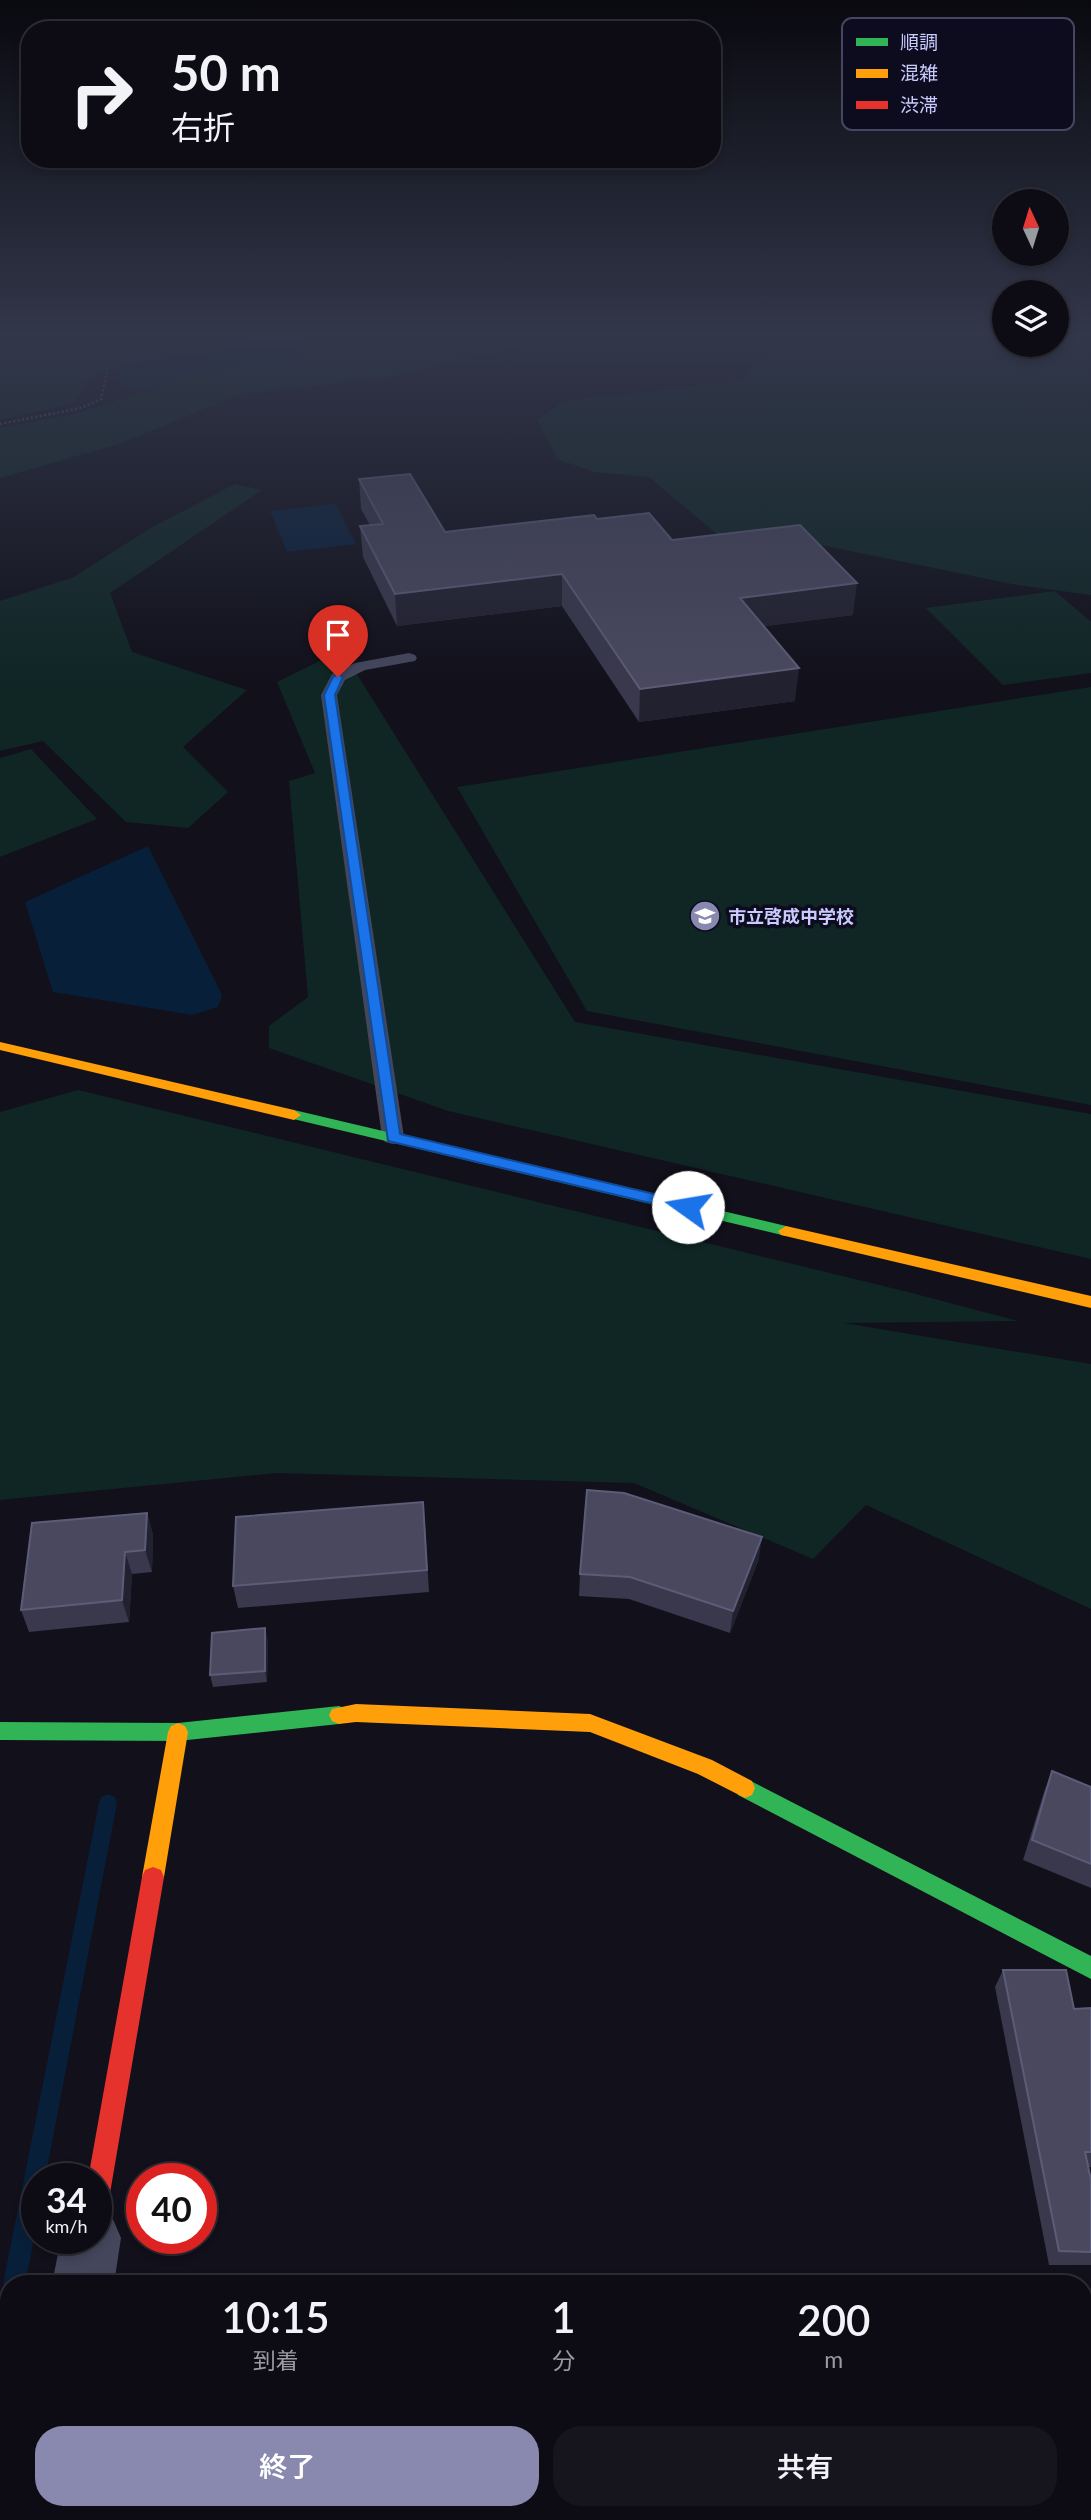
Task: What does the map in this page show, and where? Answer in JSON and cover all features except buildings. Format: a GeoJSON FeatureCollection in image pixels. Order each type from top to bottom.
{"type":"FeatureCollection","features":[{"type":"Feature","properties":{"kind":"street"},"geometry":{"type":"LineString","coordinates":[[0,1046],[1091,1302]]}},
{"type":"Feature","properties":{"kind":"street"},"geometry":{"type":"LineString","coordinates":[[0,1731],[178,1732],[356,1713],[590,1723],[705,1768],[1091,1968]]}},
{"type":"Feature","properties":{"kind":"street"},"geometry":{"type":"LineString","coordinates":[[103,2163],[178,1732]]}},
{"type":"Feature","properties":{"kind":"street"},"geometry":{"type":"LineString","coordinates":[[84,2275],[88,2254]]}},
{"type":"Feature","properties":{"kind":"lane"},"geometry":{"type":"LineString","coordinates":[[393,1137],[330,695],[338,677],[361,666],[409,658]]}},
{"type":"Feature","properties":{"kind":"green space"},"geometry":{"type":"Polygon","coordinates":[[[0,451],[96,451],[0,478],[0,451]]]}},
{"type":"Feature","properties":{"kind":"green space"},"geometry":{"type":"Polygon","coordinates":[[[553,451],[1091,451],[1091,595],[1017,585],[821,545],[729,544],[649,477],[594,472],[557,459],[553,451]]]}},
{"type":"Feature","properties":{"kind":"green space"},"geometry":{"type":"Polygon","coordinates":[[[235,484],[262,490],[110,593],[132,652],[247,690],[183,747],[228,792],[188,828],[126,822],[43,741],[0,751],[0,601],[74,577],[149,529],[235,484]]]}},
{"type":"Feature","properties":{"kind":"green space"},"geometry":{"type":"Polygon","coordinates":[[[1055,591],[1091,622],[1091,673],[1003,685],[926,608],[1055,591]]]}},
{"type":"Feature","properties":{"kind":"green space"},"geometry":{"type":"Polygon","coordinates":[[[328,657],[348,660],[575,1022],[1091,1114],[1091,1259],[448,1111],[269,1048],[269,1026],[308,997],[289,781],[315,773],[277,682],[328,657]]]}},
{"type":"Feature","properties":{"kind":"green space"},"geometry":{"type":"Polygon","coordinates":[[[1091,687],[1091,1105],[587,1011],[457,787],[1091,687]]]}},
{"type":"Feature","properties":{"kind":"green space"},"geometry":{"type":"Polygon","coordinates":[[[31,749],[97,819],[0,857],[0,758],[31,749]]]}},
{"type":"Feature","properties":{"kind":"green space"},"geometry":{"type":"Polygon","coordinates":[[[78,1090],[1018,1321],[844,1323],[1091,1364],[1091,1609],[866,1505],[813,1559],[634,1483],[277,1473],[0,1500],[0,1112],[78,1090]]]}},
{"type":"Feature","properties":{"kind":"water"},"geometry":{"type":"Polygon","coordinates":[[[336,504],[356,544],[287,552],[270,511],[336,504]]]}},
{"type":"Feature","properties":{"kind":"water"},"geometry":{"type":"Polygon","coordinates":[[[148,846],[222,995],[218,1007],[192,1015],[53,992],[25,902],[148,846]]]}},
{"type":"Feature","properties":{"kind":"waterway"},"geometry":{"type":"LineString","coordinates":[[16,2275],[108,1803]]}},
{"type":"Feature","properties":{"kind":"traffic: fast"},"geometry":{"type":"LineString","coordinates":[[294,1115],[786,1231]]}},
{"type":"Feature","properties":{"kind":"traffic: fast"},"geometry":{"type":"LineString","coordinates":[[0,1731],[178,1732],[339,1715]]}},
{"type":"Feature","properties":{"kind":"traffic: fast"},"geometry":{"type":"LineString","coordinates":[[745,1788],[1091,1968]]}},
{"type":"Feature","properties":{"kind":"traffic: slow"},"geometry":{"type":"LineString","coordinates":[[0,1046],[294,1115]]}},
{"type":"Feature","properties":{"kind":"traffic: slow"},"geometry":{"type":"LineString","coordinates":[[786,1231],[1091,1302]]}},
{"type":"Feature","properties":{"kind":"traffic: slow"},"geometry":{"type":"LineString","coordinates":[[339,1715],[356,1713],[590,1723],[705,1767],[745,1788]]}},
{"type":"Feature","properties":{"kind":"traffic: slow"},"geometry":{"type":"LineString","coordinates":[[153,1877],[178,1732]]}},
{"type":"Feature","properties":{"kind":"traffic: jam"},"geometry":{"type":"LineString","coordinates":[[103,2163],[153,1877]]}},
{"type":"Feature","properties":{"kind":"place","name":"市立啓成中学校"},"geometry":{"type":"Point","coordinates":[705,916]}},
{"type":"Feature","properties":{"kind":"route"},"geometry":{"type":"LineString","coordinates":[[338,677],[330,695],[393,1137],[688,1207]]}}]}
